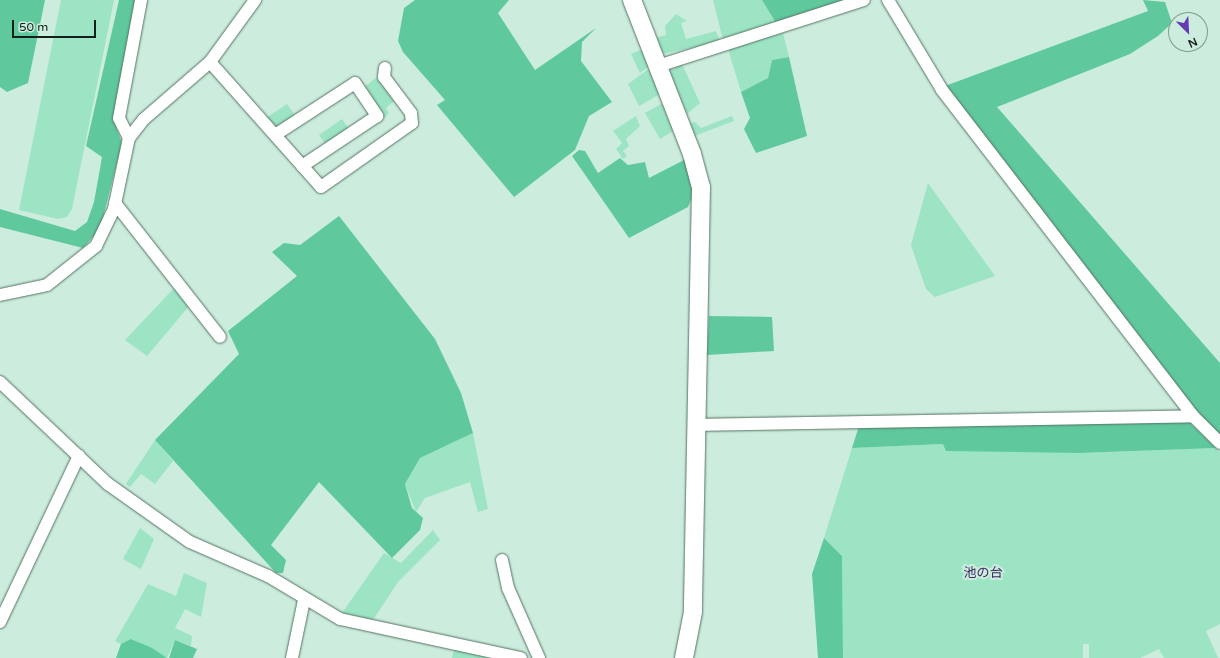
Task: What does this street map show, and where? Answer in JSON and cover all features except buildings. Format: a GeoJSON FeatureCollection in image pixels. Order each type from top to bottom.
{"type":"FeatureCollection","features":[{"type":"Feature","properties":{"kind":"street"},"geometry":{"type":"LineString","coordinates":[[129,138],[119,118],[142,0]]}},
{"type":"Feature","properties":{"kind":"street"},"geometry":{"type":"LineString","coordinates":[[0,295],[36,289],[66,273],[100,240],[115,204],[129,138],[144,119],[210,62],[255,0]]}},
{"type":"Feature","properties":{"kind":"street"},"geometry":{"type":"LineString","coordinates":[[632,0],[692,154],[701,187],[698,425],[693,612],[684,658]]}},
{"type":"Feature","properties":{"kind":"street"},"geometry":{"type":"LineString","coordinates":[[658,66],[864,0]]}},
{"type":"Feature","properties":{"kind":"street"},"geometry":{"type":"LineString","coordinates":[[888,0],[942,90],[1192,416],[1220,443]]}},
{"type":"Feature","properties":{"kind":"street"},"geometry":{"type":"LineString","coordinates":[[210,62],[321,187],[412,123],[411,114],[384,77],[385,68]]}},
{"type":"Feature","properties":{"kind":"street"},"geometry":{"type":"LineString","coordinates":[[275,135],[355,83],[377,116],[302,166]]}},
{"type":"Feature","properties":{"kind":"street"},"geometry":{"type":"LineString","coordinates":[[115,204],[220,336]]}},
{"type":"Feature","properties":{"kind":"street"},"geometry":{"type":"LineString","coordinates":[[0,382],[108,484],[190,542],[268,576],[304,600],[340,619],[365,626],[521,658]]}},
{"type":"Feature","properties":{"kind":"street"},"geometry":{"type":"LineString","coordinates":[[698,425],[1192,416]]}},
{"type":"Feature","properties":{"kind":"street"},"geometry":{"type":"LineString","coordinates":[[0,622],[79,456]]}},
{"type":"Feature","properties":{"kind":"street"},"geometry":{"type":"LineString","coordinates":[[502,560],[508,588],[539,658]]}},
{"type":"Feature","properties":{"kind":"street"},"geometry":{"type":"LineString","coordinates":[[292,658],[304,600]]}},
{"type":"Feature","properties":{"kind":"green space"},"geometry":{"type":"Polygon","coordinates":[[[0,0],[45,0],[28,83],[7,92],[0,87],[0,0]]]}},
{"type":"Feature","properties":{"kind":"green space"},"geometry":{"type":"Polygon","coordinates":[[[61,0],[114,0],[72,209],[67,217],[58,219],[19,210],[61,0]]]}},
{"type":"Feature","properties":{"kind":"green space"},"geometry":{"type":"Polygon","coordinates":[[[119,0],[135,0],[113,119],[122,143],[100,229],[83,248],[0,227],[0,209],[75,231],[87,222],[94,202],[102,157],[86,146],[119,0]]]}},
{"type":"Feature","properties":{"kind":"green space"},"geometry":{"type":"Polygon","coordinates":[[[415,0],[509,0],[498,13],[535,70],[596,28],[582,42],[581,61],[612,102],[589,116],[575,150],[514,197],[437,105],[445,100],[403,52],[398,41],[404,8],[415,0]]]}},
{"type":"Feature","properties":{"kind":"green space"},"geometry":{"type":"Polygon","coordinates":[[[713,0],[762,0],[776,23],[723,40],[713,0]]]}},
{"type":"Feature","properties":{"kind":"green space"},"geometry":{"type":"Polygon","coordinates":[[[762,0],[844,0],[776,23],[762,0]]]}},
{"type":"Feature","properties":{"kind":"green space"},"geometry":{"type":"Polygon","coordinates":[[[1143,0],[1165,2],[1168,12],[1168,27],[1158,36],[1130,54],[997,107],[1220,363],[1220,435],[1197,413],[945,86],[1148,11],[1143,0]]]}},
{"type":"Feature","properties":{"kind":"green space"},"geometry":{"type":"Polygon","coordinates":[[[676,14],[687,21],[681,23],[686,39],[716,31],[720,42],[662,54],[656,38],[666,35],[665,26],[676,14]]]}},
{"type":"Feature","properties":{"kind":"green space"},"geometry":{"type":"Polygon","coordinates":[[[783,33],[789,57],[772,60],[768,78],[741,92],[728,49],[783,33]]]}},
{"type":"Feature","properties":{"kind":"green space"},"geometry":{"type":"Polygon","coordinates":[[[643,49],[650,66],[640,73],[631,54],[643,49]]]}},
{"type":"Feature","properties":{"kind":"green space"},"geometry":{"type":"Polygon","coordinates":[[[789,57],[807,136],[756,153],[744,129],[750,118],[741,92],[768,78],[772,60],[789,57]]]}},
{"type":"Feature","properties":{"kind":"green space"},"geometry":{"type":"Polygon","coordinates":[[[682,64],[700,103],[687,114],[668,71],[682,64]]]}},
{"type":"Feature","properties":{"kind":"green space"},"geometry":{"type":"Polygon","coordinates":[[[650,68],[660,94],[639,106],[628,84],[650,68]]]}},
{"type":"Feature","properties":{"kind":"green space"},"geometry":{"type":"Polygon","coordinates":[[[377,77],[394,101],[386,108],[389,113],[384,118],[363,88],[377,77]]]}},
{"type":"Feature","properties":{"kind":"green space"},"geometry":{"type":"Polygon","coordinates":[[[663,103],[673,131],[660,139],[645,113],[663,103]]]}},
{"type":"Feature","properties":{"kind":"green space"},"geometry":{"type":"Polygon","coordinates":[[[287,104],[296,117],[275,128],[266,118],[287,104]]]}},
{"type":"Feature","properties":{"kind":"green space"},"geometry":{"type":"Polygon","coordinates":[[[636,116],[640,126],[626,139],[629,146],[623,151],[627,156],[623,159],[616,149],[622,143],[613,131],[636,116]]]}},
{"type":"Feature","properties":{"kind":"green space"},"geometry":{"type":"Polygon","coordinates":[[[732,116],[734,121],[694,136],[689,124],[695,122],[701,128],[732,116]]]}},
{"type":"Feature","properties":{"kind":"green space"},"geometry":{"type":"Polygon","coordinates":[[[342,119],[350,131],[327,146],[319,135],[342,119]]]}},
{"type":"Feature","properties":{"kind":"green space"},"geometry":{"type":"Polygon","coordinates":[[[579,150],[585,151],[598,173],[620,158],[628,165],[645,162],[649,178],[686,159],[693,195],[688,207],[629,238],[572,156],[579,150]]]}},
{"type":"Feature","properties":{"kind":"green space"},"geometry":{"type":"Polygon","coordinates":[[[928,183],[995,276],[935,297],[926,289],[911,245],[928,183]]]}},
{"type":"Feature","properties":{"kind":"green space"},"geometry":{"type":"Polygon","coordinates":[[[339,216],[435,339],[461,393],[473,433],[420,458],[405,484],[412,508],[423,518],[420,530],[392,558],[319,482],[271,545],[286,560],[283,573],[276,573],[155,440],[239,354],[228,331],[297,276],[272,252],[284,243],[300,245],[339,216]]]}},
{"type":"Feature","properties":{"kind":"green space"},"geometry":{"type":"Polygon","coordinates":[[[176,286],[190,305],[147,356],[125,340],[176,286]]]}},
{"type":"Feature","properties":{"kind":"green space"},"geometry":{"type":"Polygon","coordinates":[[[709,316],[772,317],[774,351],[707,355],[709,316]]]}},
{"type":"Feature","properties":{"kind":"green space"},"geometry":{"type":"Polygon","coordinates":[[[1189,422],[1216,448],[1079,453],[946,451],[943,444],[852,448],[859,426],[1189,422]]]}},
{"type":"Feature","properties":{"kind":"green space"},"geometry":{"type":"Polygon","coordinates":[[[473,433],[488,509],[478,512],[470,482],[425,498],[416,512],[405,484],[420,458],[473,433]]]}},
{"type":"Feature","properties":{"kind":"green space"},"geometry":{"type":"Polygon","coordinates":[[[155,440],[173,461],[155,484],[141,474],[130,487],[126,484],[155,440]]]}},
{"type":"Feature","properties":{"kind":"green space"},"geometry":{"type":"Polygon","coordinates":[[[943,444],[1079,453],[1216,448],[1220,452],[1220,624],[1206,631],[1218,658],[1164,658],[1159,649],[1140,658],[1089,658],[1089,644],[1083,644],[1083,658],[843,658],[842,556],[824,538],[852,448],[943,444]]]}},
{"type":"Feature","properties":{"kind":"green space"},"geometry":{"type":"Polygon","coordinates":[[[140,528],[154,539],[141,569],[123,559],[140,528]]]}},
{"type":"Feature","properties":{"kind":"green space"},"geometry":{"type":"Polygon","coordinates":[[[433,530],[440,540],[398,582],[373,620],[342,613],[384,553],[401,563],[433,530]]]}},
{"type":"Feature","properties":{"kind":"green space"},"geometry":{"type":"Polygon","coordinates":[[[824,538],[842,556],[843,658],[818,658],[812,574],[824,538]]]}},
{"type":"Feature","properties":{"kind":"green space"},"geometry":{"type":"Polygon","coordinates":[[[184,573],[207,583],[201,617],[185,609],[175,628],[192,636],[191,646],[175,640],[167,658],[132,639],[121,644],[115,641],[148,584],[176,596],[184,573]]]}},
{"type":"Feature","properties":{"kind":"green space"},"geometry":{"type":"Polygon","coordinates":[[[131,639],[152,648],[167,658],[116,658],[121,644],[131,639]]]}},
{"type":"Feature","properties":{"kind":"green space"},"geometry":{"type":"Polygon","coordinates":[[[175,640],[197,649],[193,658],[169,658],[175,640]]]}},
{"type":"Feature","properties":{"kind":"green space"},"geometry":{"type":"Polygon","coordinates":[[[454,649],[499,658],[452,658],[454,649]]]}},
{"type":"Feature","properties":{"kind":"district","name":"池の台"},"geometry":{"type":"Point","coordinates":[983,573]}}]}
